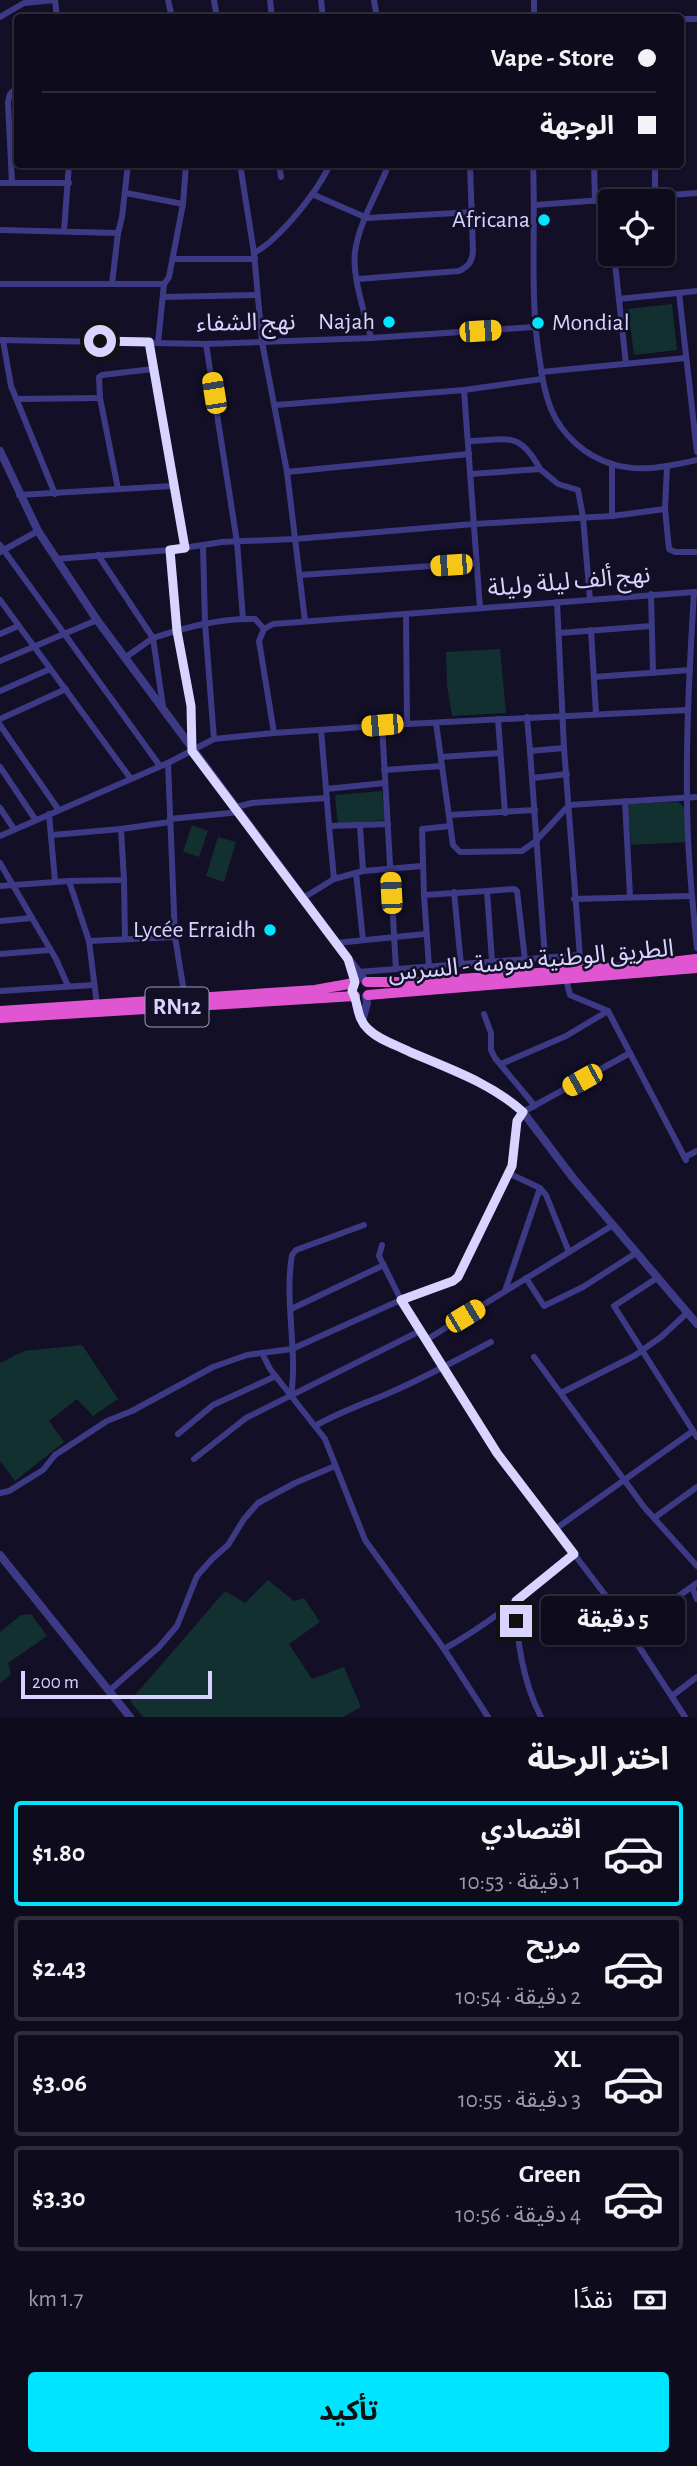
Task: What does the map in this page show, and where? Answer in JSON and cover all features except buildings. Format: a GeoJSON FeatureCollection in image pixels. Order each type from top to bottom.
{"type":"FeatureCollection","features":[{"type":"Feature","properties":{"kind":"highway","name":"الطريق الوطنية سوسة - السرس"},"geometry":{"type":"LineString","coordinates":[[0,1011],[315,989],[344,986],[360,980],[419,982],[697,959]]}},
{"type":"Feature","properties":{"kind":"highway","name":"الطريق الوطنية سوسة - السرس"},"geometry":{"type":"LineString","coordinates":[[0,1018],[361,996],[566,979],[697,959]]}},
{"type":"Feature","properties":{"kind":"highway"},"geometry":{"type":"LineString","coordinates":[[360,980],[370,987],[361,996],[352,991],[360,980]]}},
{"type":"Feature","properties":{"kind":"street"},"geometry":{"type":"LineString","coordinates":[[0,18],[24,3],[55,0]]}},
{"type":"Feature","properties":{"kind":"street"},"geometry":{"type":"LineString","coordinates":[[12,183],[8,102],[14,90]]}},
{"type":"Feature","properties":{"kind":"street"},"geometry":{"type":"LineString","coordinates":[[64,231],[69,168]]}},
{"type":"Feature","properties":{"kind":"street"},"geometry":{"type":"LineString","coordinates":[[112,284],[128,168]]}},
{"type":"Feature","properties":{"kind":"street"},"geometry":{"type":"LineString","coordinates":[[158,343],[164,284],[169,277],[173,259],[183,204],[186,168]]}},
{"type":"Feature","properties":{"kind":"street"},"geometry":{"type":"LineString","coordinates":[[241,168],[254,256],[262,342],[287,472],[305,621]]}},
{"type":"Feature","properties":{"kind":"street"},"geometry":{"type":"LineString","coordinates":[[280,168],[281,177]]}},
{"type":"Feature","properties":{"kind":"street"},"geometry":{"type":"LineString","coordinates":[[173,259],[254,256],[273,240],[312,194],[322,182],[328,168]]}},
{"type":"Feature","properties":{"kind":"street"},"geometry":{"type":"LineString","coordinates":[[371,338],[358,279],[356,250],[387,168]]}},
{"type":"Feature","properties":{"kind":"street"},"geometry":{"type":"LineString","coordinates":[[358,279],[458,271],[466,268],[472,261],[473,251],[474,212],[469,168]]}},
{"type":"Feature","properties":{"kind":"street"},"geometry":{"type":"LineString","coordinates":[[533,168],[534,327],[542,376],[551,409],[564,432],[576,446],[612,464],[645,468],[667,467],[697,460]]}},
{"type":"Feature","properties":{"kind":"street"},"geometry":{"type":"LineString","coordinates":[[594,168],[595,201]]}},
{"type":"Feature","properties":{"kind":"street"},"geometry":{"type":"LineString","coordinates":[[655,168],[655,189]]}},
{"type":"Feature","properties":{"kind":"street"},"geometry":{"type":"LineString","coordinates":[[0,183],[69,183]]}},
{"type":"Feature","properties":{"kind":"street"},"geometry":{"type":"LineString","coordinates":[[126,192],[183,204]]}},
{"type":"Feature","properties":{"kind":"street"},"geometry":{"type":"LineString","coordinates":[[675,195],[697,193]]}},
{"type":"Feature","properties":{"kind":"street"},"geometry":{"type":"LineString","coordinates":[[312,194],[366,218],[474,212]]}},
{"type":"Feature","properties":{"kind":"street"},"geometry":{"type":"LineString","coordinates":[[535,205],[598,201]]}},
{"type":"Feature","properties":{"kind":"street"},"geometry":{"type":"LineString","coordinates":[[0,230],[118,233]]}},
{"type":"Feature","properties":{"kind":"street"},"geometry":{"type":"LineString","coordinates":[[616,266],[626,364]]}},
{"type":"Feature","properties":{"kind":"street"},"geometry":{"type":"LineString","coordinates":[[0,284],[164,284]]}},
{"type":"Feature","properties":{"kind":"street"},"geometry":{"type":"LineString","coordinates":[[620,299],[697,291]]}},
{"type":"Feature","properties":{"kind":"street"},"geometry":{"type":"LineString","coordinates":[[679,293],[697,453]]}},
{"type":"Feature","properties":{"kind":"street"},"geometry":{"type":"LineString","coordinates":[[163,297],[257,295]]}},
{"type":"Feature","properties":{"kind":"street","name":"نهج الشفاء"},"geometry":{"type":"LineString","coordinates":[[2,340],[206,344],[371,338],[534,327]]}},
{"type":"Feature","properties":{"kind":"street"},"geometry":{"type":"LineString","coordinates":[[2,340],[11,386],[55,494]]}},
{"type":"Feature","properties":{"kind":"street"},"geometry":{"type":"LineString","coordinates":[[149,342],[172,486],[185,548]]}},
{"type":"Feature","properties":{"kind":"street"},"geometry":{"type":"LineString","coordinates":[[206,344],[237,542],[243,619]]}},
{"type":"Feature","properties":{"kind":"street"},"geometry":{"type":"LineString","coordinates":[[276,405],[464,390],[542,376],[686,358]]}},
{"type":"Feature","properties":{"kind":"street"},"geometry":{"type":"LineString","coordinates":[[118,489],[98,381],[102,374],[153,369]]}},
{"type":"Feature","properties":{"kind":"street"},"geometry":{"type":"LineString","coordinates":[[464,390],[480,608]]}},
{"type":"Feature","properties":{"kind":"street"},"geometry":{"type":"LineString","coordinates":[[17,399],[100,398]]}},
{"type":"Feature","properties":{"kind":"street"},"geometry":{"type":"LineString","coordinates":[[468,441],[518,441],[531,451],[540,468],[558,484],[578,490],[590,600]]}},
{"type":"Feature","properties":{"kind":"street"},"geometry":{"type":"LineString","coordinates":[[0,451],[3,467],[37,531],[97,620],[348,959],[360,980],[396,969],[579,955]]}},
{"type":"Feature","properties":{"kind":"street"},"geometry":{"type":"LineString","coordinates":[[287,472],[468,454]]}},
{"type":"Feature","properties":{"kind":"street"},"geometry":{"type":"LineString","coordinates":[[612,464],[612,516]]}},
{"type":"Feature","properties":{"kind":"street"},"geometry":{"type":"LineString","coordinates":[[667,467],[665,509],[669,549],[673,552],[697,552]]}},
{"type":"Feature","properties":{"kind":"street"},"geometry":{"type":"LineString","coordinates":[[471,474],[540,468]]}},
{"type":"Feature","properties":{"kind":"street"},"geometry":{"type":"LineString","coordinates":[[19,495],[172,486]]}},
{"type":"Feature","properties":{"kind":"street"},"geometry":{"type":"LineString","coordinates":[[56,559],[237,542],[612,516],[665,509]]}},
{"type":"Feature","properties":{"kind":"street"},"geometry":{"type":"LineString","coordinates":[[37,531],[1,549],[164,764],[170,820],[176,937],[185,998]]}},
{"type":"Feature","properties":{"kind":"street"},"geometry":{"type":"LineString","coordinates":[[203,545],[205,623],[214,739]]}},
{"type":"Feature","properties":{"kind":"street"},"geometry":{"type":"LineString","coordinates":[[170,550],[177,631],[191,706],[192,751]]}},
{"type":"Feature","properties":{"kind":"street"},"geometry":{"type":"LineString","coordinates":[[98,555],[153,638],[163,707]]}},
{"type":"Feature","properties":{"kind":"street"},"geometry":{"type":"LineString","coordinates":[[300,575],[476,563]]}},
{"type":"Feature","properties":{"kind":"street"},"geometry":{"type":"LineString","coordinates":[[696,592],[688,710],[687,798],[697,959]]}},
{"type":"Feature","properties":{"kind":"street","name":"نهج ألف ليلة وليلة"},"geometry":{"type":"LineString","coordinates":[[264,629],[272,624],[305,621],[696,592]]}},
{"type":"Feature","properties":{"kind":"street"},"geometry":{"type":"LineString","coordinates":[[651,594],[653,673]]}},
{"type":"Feature","properties":{"kind":"street"},"geometry":{"type":"LineString","coordinates":[[558,602],[564,748],[581,970]]}},
{"type":"Feature","properties":{"kind":"street"},"geometry":{"type":"LineString","coordinates":[[1,605],[131,779]]}},
{"type":"Feature","properties":{"kind":"street"},"geometry":{"type":"LineString","coordinates":[[406,614],[407,724]]}},
{"type":"Feature","properties":{"kind":"street"},"geometry":{"type":"LineString","coordinates":[[126,657],[153,638],[205,623],[255,619],[264,629],[259,641],[274,733]]}},
{"type":"Feature","properties":{"kind":"street"},"geometry":{"type":"LineString","coordinates":[[0,661],[97,620]]}},
{"type":"Feature","properties":{"kind":"street"},"geometry":{"type":"LineString","coordinates":[[0,634],[19,626]]}},
{"type":"Feature","properties":{"kind":"street"},"geometry":{"type":"LineString","coordinates":[[560,633],[651,626]]}},
{"type":"Feature","properties":{"kind":"street"},"geometry":{"type":"LineString","coordinates":[[591,631],[596,714]]}},
{"type":"Feature","properties":{"kind":"street"},"geometry":{"type":"LineString","coordinates":[[0,691],[50,669]]}},
{"type":"Feature","properties":{"kind":"street"},"geometry":{"type":"LineString","coordinates":[[594,677],[690,670]]}},
{"type":"Feature","properties":{"kind":"street"},"geometry":{"type":"LineString","coordinates":[[0,719],[66,689]]}},
{"type":"Feature","properties":{"kind":"street"},"geometry":{"type":"LineString","coordinates":[[0,836],[131,779],[214,739],[382,725],[688,710]]}},
{"type":"Feature","properties":{"kind":"street"},"geometry":{"type":"LineString","coordinates":[[527,717],[545,958]]}},
{"type":"Feature","properties":{"kind":"street"},"geometry":{"type":"LineString","coordinates":[[498,719],[505,813]]}},
{"type":"Feature","properties":{"kind":"street"},"geometry":{"type":"LineString","coordinates":[[436,723],[453,845],[460,852],[522,851],[536,841],[569,804],[697,797]]}},
{"type":"Feature","properties":{"kind":"street"},"geometry":{"type":"LineString","coordinates":[[0,725],[58,809]]}},
{"type":"Feature","properties":{"kind":"street"},"geometry":{"type":"LineString","coordinates":[[382,725],[396,969]]}},
{"type":"Feature","properties":{"kind":"street"},"geometry":{"type":"LineString","coordinates":[[321,730],[334,879]]}},
{"type":"Feature","properties":{"kind":"street"},"geometry":{"type":"LineString","coordinates":[[530,751],[564,748]]}},
{"type":"Feature","properties":{"kind":"street"},"geometry":{"type":"LineString","coordinates":[[441,757],[500,753]]}},
{"type":"Feature","properties":{"kind":"street"},"geometry":{"type":"LineString","coordinates":[[384,770],[442,766]]}},
{"type":"Feature","properties":{"kind":"street"},"geometry":{"type":"LineString","coordinates":[[0,767],[35,819]]}},
{"type":"Feature","properties":{"kind":"street"},"geometry":{"type":"LineString","coordinates":[[533,778],[567,774]]}},
{"type":"Feature","properties":{"kind":"street"},"geometry":{"type":"LineString","coordinates":[[326,789],[385,783]]}},
{"type":"Feature","properties":{"kind":"street"},"geometry":{"type":"LineString","coordinates":[[52,835],[121,830],[238,809],[252,803],[327,798]]}},
{"type":"Feature","properties":{"kind":"street"},"geometry":{"type":"LineString","coordinates":[[625,801],[630,896]]}},
{"type":"Feature","properties":{"kind":"street"},"geometry":{"type":"LineString","coordinates":[[0,808],[14,829]]}},
{"type":"Feature","properties":{"kind":"street"},"geometry":{"type":"LineString","coordinates":[[449,816],[536,810]]}},
{"type":"Feature","properties":{"kind":"street"},"geometry":{"type":"LineString","coordinates":[[49,814],[55,881]]}},
{"type":"Feature","properties":{"kind":"street"},"geometry":{"type":"LineString","coordinates":[[329,826],[388,824]]}},
{"type":"Feature","properties":{"kind":"street"},"geometry":{"type":"LineString","coordinates":[[360,826],[363,940]]}},
{"type":"Feature","properties":{"kind":"street"},"geometry":{"type":"LineString","coordinates":[[429,967],[425,934],[422,828],[450,826]]}},
{"type":"Feature","properties":{"kind":"street"},"geometry":{"type":"LineString","coordinates":[[121,830],[125,939]]}},
{"type":"Feature","properties":{"kind":"street"},"geometry":{"type":"LineString","coordinates":[[0,863],[68,986]]}},
{"type":"Feature","properties":{"kind":"street"},"geometry":{"type":"LineString","coordinates":[[303,898],[334,879],[360,872],[422,866]]}},
{"type":"Feature","properties":{"kind":"street"},"geometry":{"type":"LineString","coordinates":[[0,886],[55,881],[124,880]]}},
{"type":"Feature","properties":{"kind":"street"},"geometry":{"type":"LineString","coordinates":[[68,881],[89,941],[97,1004]]}},
{"type":"Feature","properties":{"kind":"street"},"geometry":{"type":"LineString","coordinates":[[424,895],[514,889],[517,891],[525,960]]}},
{"type":"Feature","properties":{"kind":"street"},"geometry":{"type":"LineString","coordinates":[[487,891],[492,961]]}},
{"type":"Feature","properties":{"kind":"street"},"geometry":{"type":"LineString","coordinates":[[454,892],[461,964]]}},
{"type":"Feature","properties":{"kind":"street"},"geometry":{"type":"LineString","coordinates":[[574,899],[691,896]]}},
{"type":"Feature","properties":{"kind":"street"},"geometry":{"type":"LineString","coordinates":[[0,921],[32,918]]}},
{"type":"Feature","properties":{"kind":"street"},"geometry":{"type":"LineString","coordinates":[[336,943],[425,934]]}},
{"type":"Feature","properties":{"kind":"street"},"geometry":{"type":"LineString","coordinates":[[89,941],[176,937]]}},
{"type":"Feature","properties":{"kind":"street"},"geometry":{"type":"LineString","coordinates":[[0,954],[50,950]]}},
{"type":"Feature","properties":{"kind":"street"},"geometry":{"type":"LineString","coordinates":[[566,979],[570,995],[608,1011],[686,1158],[697,1151]]}},
{"type":"Feature","properties":{"kind":"street"},"geometry":{"type":"LineString","coordinates":[[0,991],[94,985]]}},
{"type":"Feature","properties":{"kind":"street"},"geometry":{"type":"LineString","coordinates":[[361,996],[356,1006],[362,1021],[376,1036],[482,1084],[523,1112],[612,1225],[697,1324]]}},
{"type":"Feature","properties":{"kind":"street"},"geometry":{"type":"LineString","coordinates":[[501,1064],[566,1035],[608,1011]]}},
{"type":"Feature","properties":{"kind":"street"},"geometry":{"type":"LineString","coordinates":[[484,1013],[491,1032],[491,1050],[535,1106]]}},
{"type":"Feature","properties":{"kind":"street"},"geometry":{"type":"LineString","coordinates":[[0,1493],[9,1491],[43,1470],[55,1455],[107,1421],[132,1411],[214,1367],[247,1355],[292,1349],[401,1300],[453,1281],[458,1277],[512,1166],[517,1121],[523,1112],[630,1053]]}},
{"type":"Feature","properties":{"kind":"street"},"geometry":{"type":"LineString","coordinates":[[508,1173],[540,1188],[546,1195],[569,1252]]}},
{"type":"Feature","properties":{"kind":"street"},"geometry":{"type":"LineString","coordinates":[[505,1291],[540,1188]]}},
{"type":"Feature","properties":{"kind":"street"},"geometry":{"type":"LineString","coordinates":[[291,1396],[294,1376],[291,1263],[296,1250],[364,1225]]}},
{"type":"Feature","properties":{"kind":"street"},"geometry":{"type":"LineString","coordinates":[[426,1340],[612,1225]]}},
{"type":"Feature","properties":{"kind":"street"},"geometry":{"type":"LineString","coordinates":[[383,1245],[379,1256],[401,1300],[497,1453],[619,1616],[685,1717]]}},
{"type":"Feature","properties":{"kind":"street"},"geometry":{"type":"LineString","coordinates":[[526,1278],[544,1306],[583,1287],[636,1253]]}},
{"type":"Feature","properties":{"kind":"street"},"geometry":{"type":"LineString","coordinates":[[291,1309],[383,1265]]}},
{"type":"Feature","properties":{"kind":"street"},"geometry":{"type":"LineString","coordinates":[[554,1530],[695,1434],[614,1306],[657,1278]]}},
{"type":"Feature","properties":{"kind":"street"},"geometry":{"type":"LineString","coordinates":[[561,1392],[642,1350],[661,1337],[687,1312]]}},
{"type":"Feature","properties":{"kind":"street"},"geometry":{"type":"LineString","coordinates":[[194,1459],[246,1418],[420,1331]]}},
{"type":"Feature","properties":{"kind":"street"},"geometry":{"type":"LineString","coordinates":[[314,1426],[338,1412],[388,1394],[443,1368],[491,1342]]}},
{"type":"Feature","properties":{"kind":"street"},"geometry":{"type":"LineString","coordinates":[[262,1353],[276,1376],[325,1439],[365,1539],[444,1649],[488,1717]]}},
{"type":"Feature","properties":{"kind":"street"},"geometry":{"type":"LineString","coordinates":[[534,1357],[624,1480],[697,1566]]}},
{"type":"Feature","properties":{"kind":"street"},"geometry":{"type":"LineString","coordinates":[[178,1433],[214,1405],[276,1376]]}},
{"type":"Feature","properties":{"kind":"street"},"geometry":{"type":"LineString","coordinates":[[109,1691],[159,1647],[177,1626],[197,1576],[228,1545],[258,1503],[335,1466]]}},
{"type":"Feature","properties":{"kind":"street"},"geometry":{"type":"LineString","coordinates":[[654,1518],[697,1487]]}},
{"type":"Feature","properties":{"kind":"street"},"geometry":{"type":"LineString","coordinates":[[444,1649],[516,1601],[574,1554]]}},
{"type":"Feature","properties":{"kind":"street"},"geometry":{"type":"LineString","coordinates":[[0,1555],[130,1717]]}},
{"type":"Feature","properties":{"kind":"street"},"geometry":{"type":"LineString","coordinates":[[619,1616],[666,1605],[694,1585],[697,1599]]}},
{"type":"Feature","properties":{"kind":"street"},"geometry":{"type":"LineString","coordinates":[[516,1601],[519,1646],[541,1717]]}},
{"type":"Feature","properties":{"kind":"street"},"geometry":{"type":"LineString","coordinates":[[672,1696],[697,1677]]}},
{"type":"Feature","properties":{"kind":"green space"},"geometry":{"type":"Polygon","coordinates":[[[672,304],[677,350],[634,355],[628,309],[672,304]]]}},
{"type":"Feature","properties":{"kind":"green space"},"geometry":{"type":"Polygon","coordinates":[[[500,649],[506,713],[452,716],[446,652],[500,649]]]}},
{"type":"Feature","properties":{"kind":"green space"},"geometry":{"type":"Polygon","coordinates":[[[382,791],[385,820],[338,824],[335,795],[382,791]]]}},
{"type":"Feature","properties":{"kind":"green space"},"geometry":{"type":"Polygon","coordinates":[[[678,802],[685,808],[685,842],[631,845],[628,804],[678,802]]]}},
{"type":"Feature","properties":{"kind":"green space"},"geometry":{"type":"Polygon","coordinates":[[[192,825],[208,831],[199,857],[183,852],[192,825]]]}},
{"type":"Feature","properties":{"kind":"green space"},"geometry":{"type":"Polygon","coordinates":[[[218,837],[236,842],[224,882],[206,876],[218,837]]]}},
{"type":"Feature","properties":{"kind":"green space"},"geometry":{"type":"Polygon","coordinates":[[[82,1345],[118,1399],[93,1416],[77,1399],[49,1421],[64,1442],[15,1481],[0,1461],[0,1363],[24,1351],[82,1345]]]}},
{"type":"Feature","properties":{"kind":"green space"},"geometry":{"type":"Polygon","coordinates":[[[268,1580],[294,1601],[304,1598],[320,1622],[289,1644],[312,1679],[344,1667],[361,1707],[343,1717],[143,1717],[130,1701],[225,1591],[245,1603],[268,1580]]]}},
{"type":"Feature","properties":{"kind":"green space"},"geometry":{"type":"Polygon","coordinates":[[[31,1614],[47,1636],[8,1663],[11,1674],[0,1683],[0,1632],[21,1615],[31,1614]]]}},
{"type":"Feature","properties":{"kind":"place","name":"Africana"},"geometry":{"type":"Point","coordinates":[544,220]}},
{"type":"Feature","properties":{"kind":"place","name":"Najah"},"geometry":{"type":"Point","coordinates":[389,322]}},
{"type":"Feature","properties":{"kind":"place","name":"Mondial"},"geometry":{"type":"Point","coordinates":[538,323]}},
{"type":"Feature","properties":{"kind":"place","name":"Lycée Erraidh"},"geometry":{"type":"Point","coordinates":[270,930]}},
{"type":"Feature","properties":{"kind":"route"},"geometry":{"type":"LineString","coordinates":[[100,341],[149,342],[172,486],[185,548],[170,550],[177,631],[191,706],[192,751],[348,959],[355,982],[352,991],[356,996],[357,1010],[368,1029],[386,1041],[498,1092],[523,1112],[517,1121],[512,1166],[458,1277],[401,1300],[497,1453],[574,1554],[516,1601],[516,1621]]}}]}
